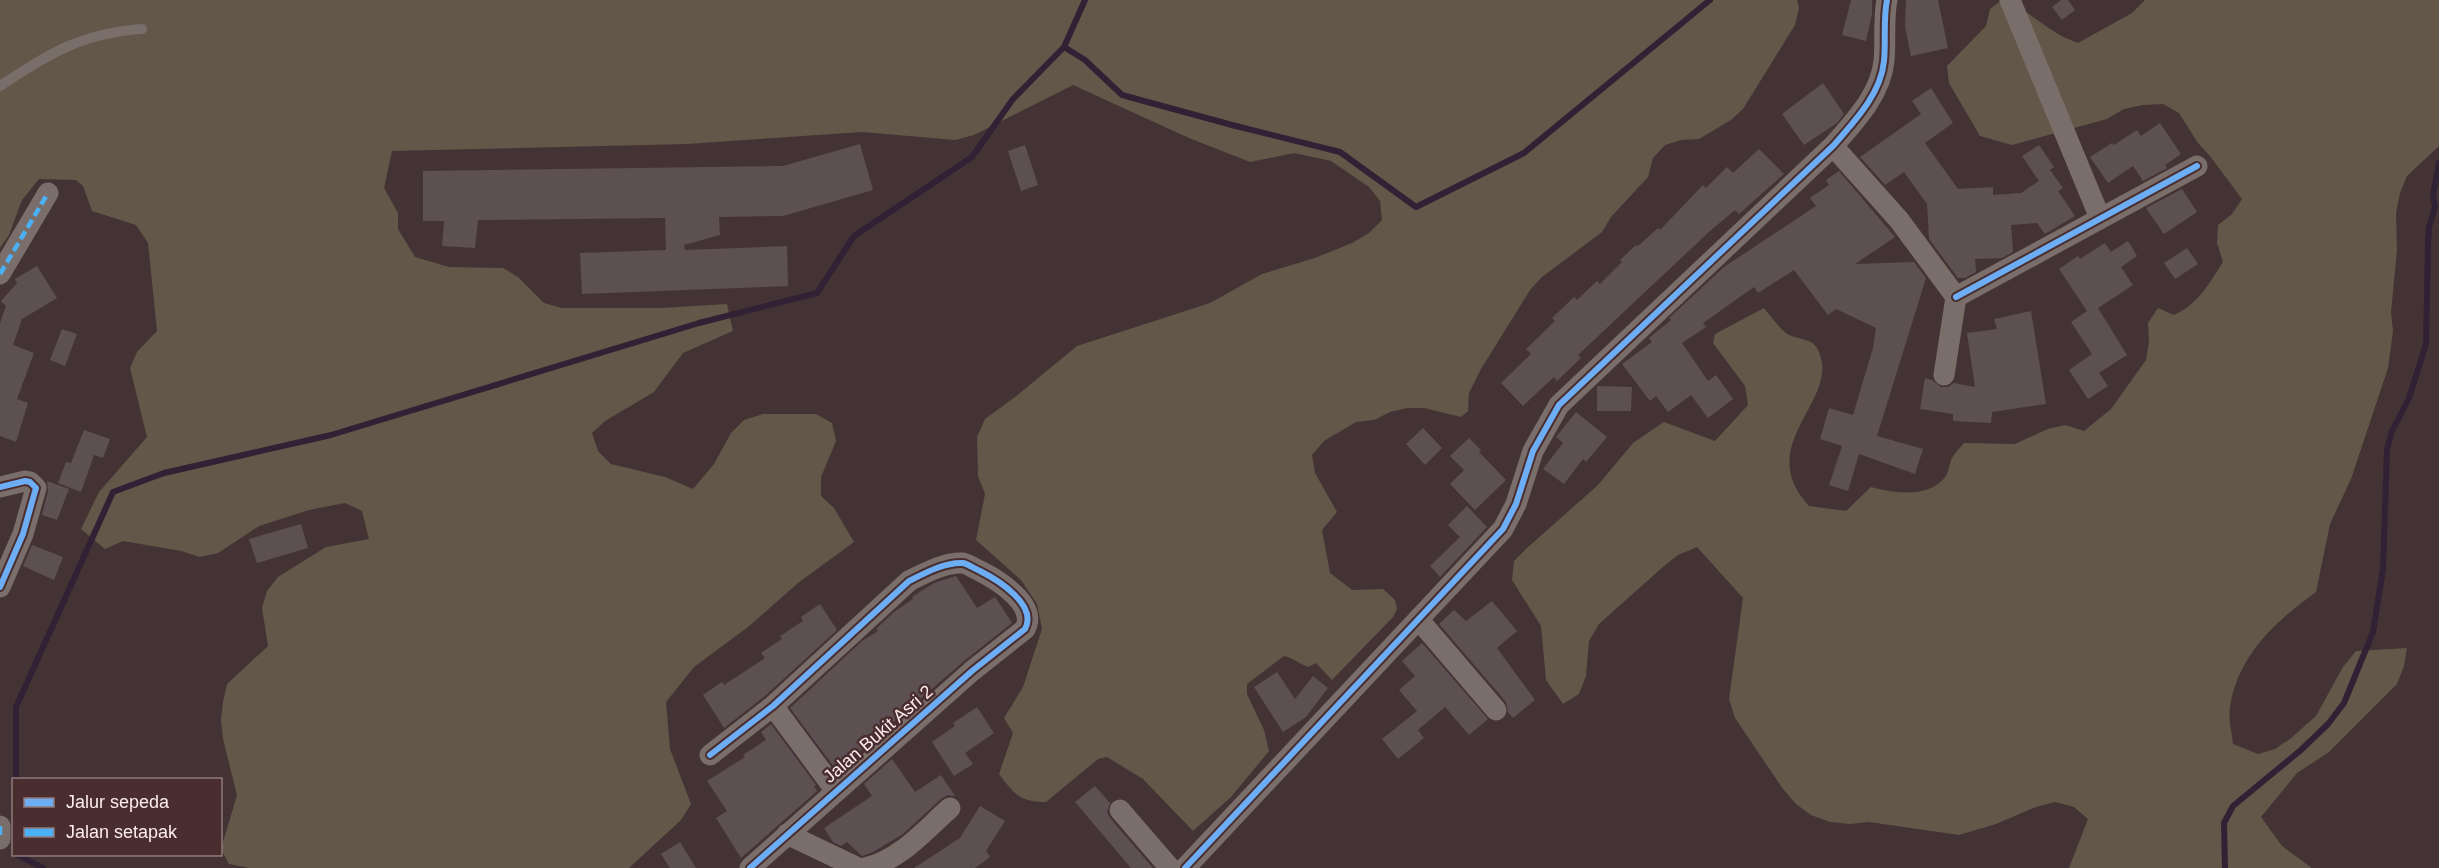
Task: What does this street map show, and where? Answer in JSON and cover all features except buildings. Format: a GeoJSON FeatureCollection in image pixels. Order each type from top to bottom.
{"type":"FeatureCollection","features":[{"type":"Feature","properties":{"kind":"street"},"geometry":{"type":"LineString","coordinates":[[1185,868],[1503,529],[1516,504],[1533,451],[1559,405],[1833,146],[1857,117],[1875,89],[1884,64],[1884,14],[1887,0]]}},
{"type":"Feature","properties":{"kind":"street"},"geometry":{"type":"LineString","coordinates":[[2010,0],[2100,218]]}},
{"type":"Feature","properties":{"kind":"street"},"geometry":{"type":"LineString","coordinates":[[1833,146],[1899,220],[1956,297],[1944,375]]}},
{"type":"Feature","properties":{"kind":"street"},"geometry":{"type":"LineString","coordinates":[[1956,297],[2197,166]]}},
{"type":"Feature","properties":{"kind":"street"},"geometry":{"type":"LineString","coordinates":[[0,274],[48,193]]}},
{"type":"Feature","properties":{"kind":"street"},"geometry":{"type":"LineString","coordinates":[[0,487],[25,481],[30,482],[36,488],[23,534],[0,587]]}},
{"type":"Feature","properties":{"kind":"street","name":"Jalan Bukit Asri 2"},"geometry":{"type":"LineString","coordinates":[[750,868],[972,671],[1025,629],[1028,624],[1026,611],[1000,582],[964,563],[936,568],[909,580],[773,706]]}},
{"type":"Feature","properties":{"kind":"street"},"geometry":{"type":"LineString","coordinates":[[1419,620],[1496,710]]}},
{"type":"Feature","properties":{"kind":"street"},"geometry":{"type":"LineString","coordinates":[[710,755],[773,706],[836,791]]}},
{"type":"Feature","properties":{"kind":"street"},"geometry":{"type":"LineString","coordinates":[[865,868],[876,866],[900,852],[950,808]]}},
{"type":"Feature","properties":{"kind":"street"},"geometry":{"type":"LineString","coordinates":[[1120,810],[1170,868]]}},
{"type":"Feature","properties":{"kind":"street"},"geometry":{"type":"LineString","coordinates":[[0,826],[0,839]]}},
{"type":"Feature","properties":{"kind":"street"},"geometry":{"type":"LineString","coordinates":[[788,834],[858,868]]}},
{"type":"Feature","properties":{"kind":"lane"},"geometry":{"type":"LineString","coordinates":[[0,86],[44,57],[87,38],[112,31],[142,28]]}},
{"type":"Feature","properties":{"kind":"shaded area"},"geometry":{"type":"Polygon","coordinates":[[[0,0],[1797,0],[1799,8],[1795,25],[1743,109],[1731,120],[1699,139],[1681,140],[1665,145],[1653,158],[1648,177],[1611,217],[1602,232],[1542,277],[1530,290],[1481,369],[1469,393],[1468,411],[1461,417],[1424,408],[1407,408],[1390,412],[1374,420],[1356,422],[1324,441],[1312,455],[1315,473],[1337,512],[1322,530],[1330,573],[1352,590],[1383,589],[1395,600],[1397,609],[1393,617],[1332,680],[1316,663],[1308,667],[1284,656],[1247,684],[1247,694],[1264,730],[1269,751],[1231,797],[1193,831],[1143,779],[1107,757],[1098,759],[1046,802],[1037,802],[1018,795],[999,774],[1013,733],[1004,718],[1023,687],[1042,629],[1037,604],[1021,580],[976,540],[985,494],[978,476],[977,437],[985,419],[1077,346],[1210,303],[1262,274],[1315,258],[1352,243],[1369,233],[1382,220],[1380,201],[1369,187],[1331,161],[1294,153],[1250,162],[1189,138],[1073,85],[974,135],[955,140],[862,132],[687,144],[392,151],[384,188],[398,213],[398,229],[415,257],[449,267],[503,268],[518,277],[544,303],[562,308],[661,308],[727,304],[733,331],[683,353],[654,392],[605,421],[592,433],[598,451],[611,464],[665,477],[693,489],[714,464],[731,433],[744,420],[763,414],[816,414],[832,423],[836,441],[821,477],[821,496],[834,508],[854,542],[798,583],[748,627],[694,667],[666,702],[670,749],[691,804],[681,820],[629,868],[249,868],[229,864],[222,851],[222,846],[237,795],[223,739],[221,720],[227,684],[268,646],[262,608],[267,591],[278,577],[326,547],[369,539],[362,511],[345,503],[309,510],[259,526],[218,553],[200,557],[181,551],[123,541],[105,549],[81,529],[99,492],[147,437],[130,368],[137,352],[157,331],[148,243],[136,225],[92,211],[83,186],[76,180],[39,179],[22,200],[9,235],[0,248],[0,0]]]}},
{"type":"Feature","properties":{"kind":"shaded area"},"geometry":{"type":"Polygon","coordinates":[[[2002,0],[2022,9],[2057,33],[2078,43],[2132,13],[2145,0],[2439,0],[2439,146],[2407,176],[2400,193],[2396,213],[2397,250],[2391,312],[2393,331],[2388,368],[2351,479],[2330,524],[2316,592],[2273,627],[2250,655],[2234,688],[2230,707],[2233,744],[2258,754],[2275,749],[2316,716],[2343,667],[2356,651],[2407,648],[2404,666],[2397,684],[2329,752],[2297,773],[2261,817],[2282,846],[2312,868],[2069,868],[2088,819],[2074,807],[2055,802],[1959,835],[1869,822],[1850,824],[1830,822],[1811,815],[1796,804],[1783,789],[1735,718],[1729,699],[1743,598],[1697,547],[1678,555],[1664,566],[1599,624],[1589,641],[1586,676],[1579,694],[1563,704],[1546,680],[1541,626],[1512,580],[1514,561],[1598,485],[1633,443],[1664,422],[1715,441],[1748,405],[1745,386],[1713,343],[1715,334],[1764,308],[1786,333],[1817,347],[1822,370],[1818,388],[1793,443],[1789,463],[1794,484],[1809,506],[1846,511],[1871,487],[1911,492],[1921,491],[1939,483],[1946,476],[1952,458],[1964,443],[2015,444],[2048,429],[2065,425],[2084,431],[2111,409],[2146,360],[2149,342],[2148,323],[2158,308],[2174,315],[2190,305],[2213,278],[2223,262],[2217,243],[2218,225],[2232,214],[2242,199],[2198,143],[2179,113],[2163,104],[2143,105],[2124,109],[2107,119],[2012,145],[1980,136],[1949,83],[1947,66],[1986,26],[1990,9],[2002,0]]]}},
{"type":"Feature","properties":{"kind":"waterway"},"geometry":{"type":"LineString","coordinates":[[16,778],[16,707],[113,492],[164,473],[331,435],[699,323],[817,293],[854,236],[972,157],[1013,99],[1064,47],[1085,0]]}},
{"type":"Feature","properties":{"kind":"waterway"},"geometry":{"type":"LineString","coordinates":[[1064,47],[1085,60],[1122,95],[1340,152],[1416,207],[1524,153],[1710,0]]}},
{"type":"Feature","properties":{"kind":"waterway"},"geometry":{"type":"LineString","coordinates":[[2225,868],[2224,823],[2233,806],[2301,750],[2328,724],[2344,703],[2373,632],[2383,569],[2387,449],[2392,431],[2409,398],[2426,344],[2429,227],[2435,207],[2433,195],[2439,163]]}},
{"type":"Feature","properties":{"kind":"waterway"},"geometry":{"type":"LineString","coordinates":[[20,856],[43,868]]}},
{"type":"Feature","properties":{"kind":"marked path"},"geometry":{"type":"LineString","coordinates":[[0,274],[48,193]]}},
{"type":"Feature","properties":{"kind":"marked path"},"geometry":{"type":"LineString","coordinates":[[0,826],[0,839]]}},
{"type":"Feature","properties":{"kind":"cycle path"},"geometry":{"type":"LineString","coordinates":[[1185,868],[1503,529],[1516,504],[1533,451],[1559,405],[1833,146],[1858,117],[1872,96],[1882,73],[1887,0]]}},
{"type":"Feature","properties":{"kind":"cycle path"},"geometry":{"type":"LineString","coordinates":[[1956,297],[2197,166]]}},
{"type":"Feature","properties":{"kind":"cycle path"},"geometry":{"type":"LineString","coordinates":[[0,487],[25,481],[30,482],[36,488],[23,534],[0,587]]}},
{"type":"Feature","properties":{"kind":"cycle path"},"geometry":{"type":"LineString","coordinates":[[710,755],[773,706],[909,581],[928,572],[949,564],[967,564],[1006,587],[1021,602],[1026,611],[1028,620],[1025,629],[972,671],[750,868]]}}]}
